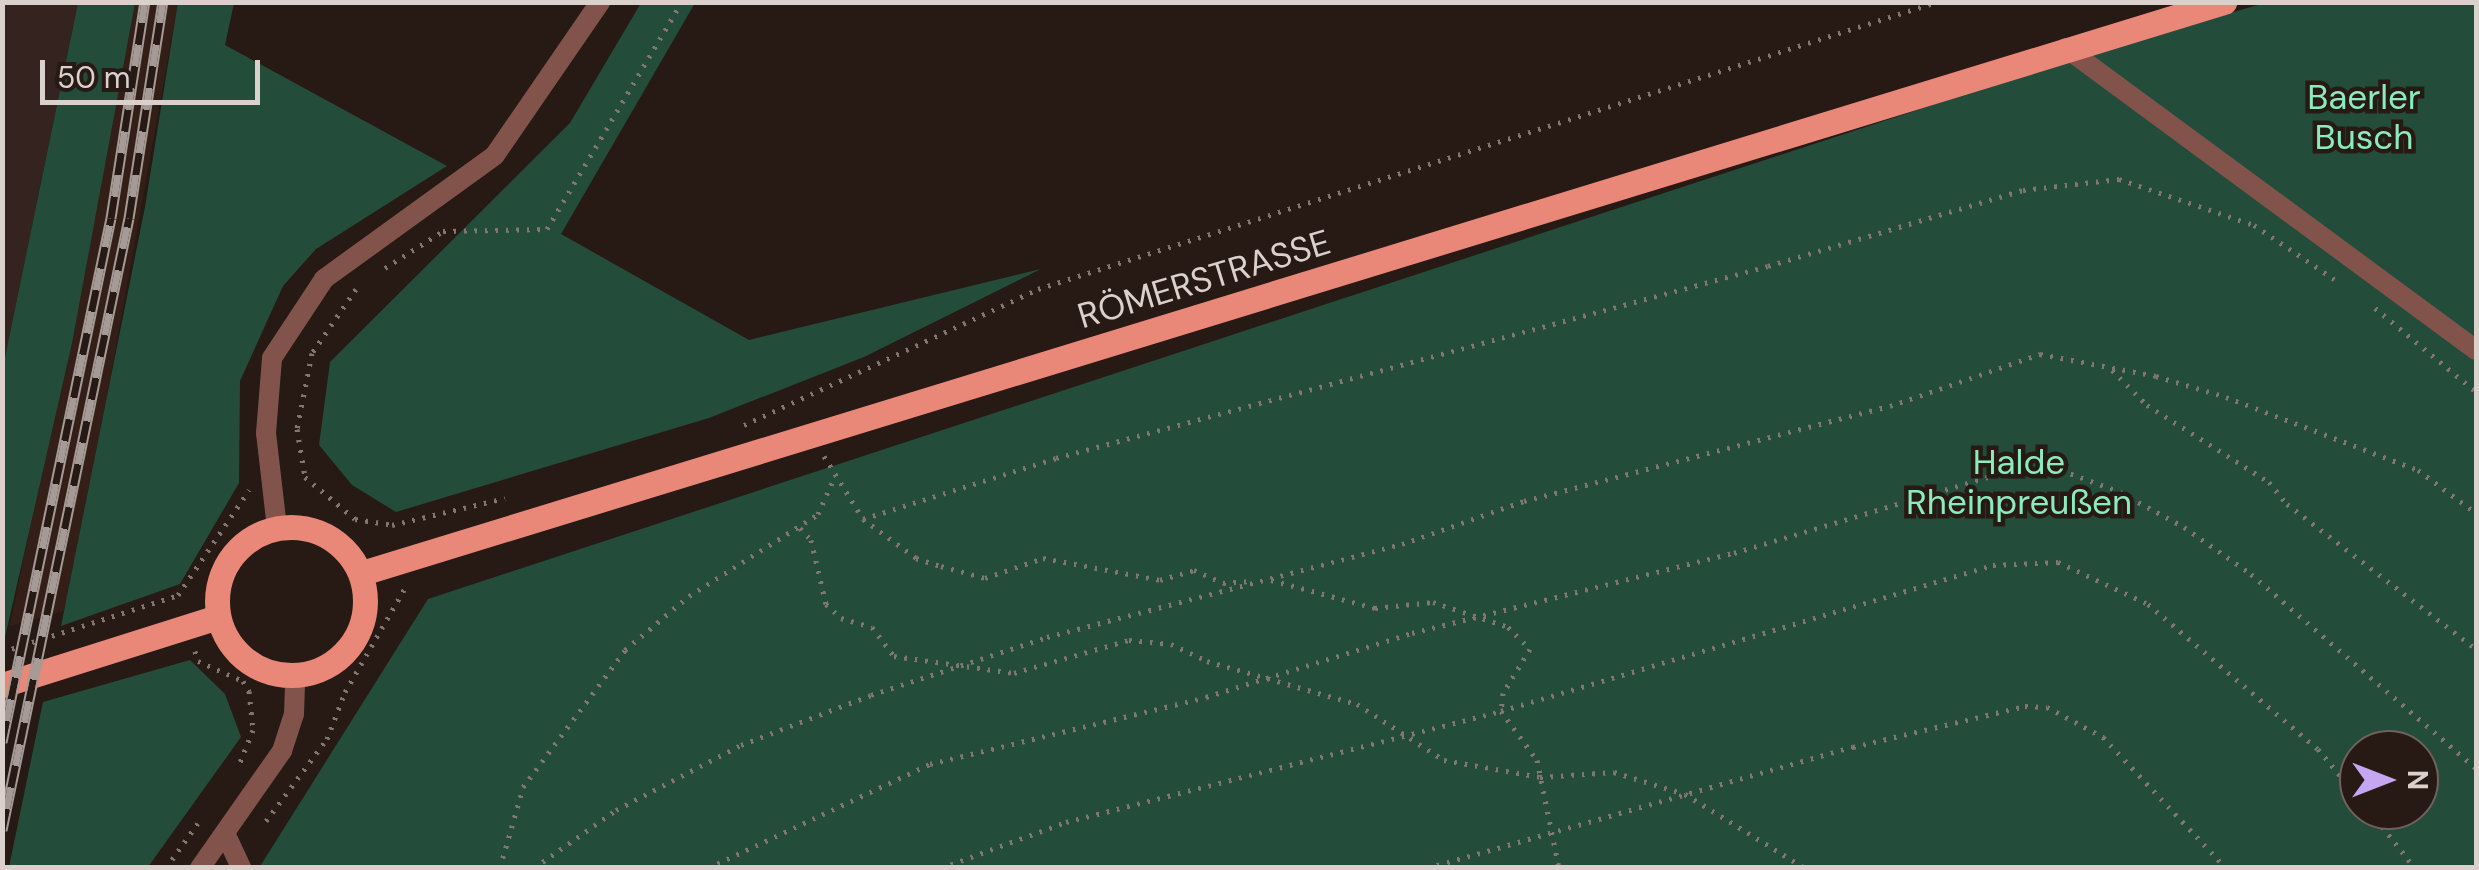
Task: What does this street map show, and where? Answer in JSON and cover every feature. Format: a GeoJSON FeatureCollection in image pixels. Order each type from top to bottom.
{"type":"FeatureCollection","features":[{"type":"Feature","properties":{"kind":"main road","name":"RÖMERSTRASSE"},"geometry":{"type":"LineString","coordinates":[[362,574],[2224,2]]}},
{"type":"Feature","properties":{"kind":"main road"},"geometry":{"type":"LineString","coordinates":[[277,528],[319,532],[337,542],[362,574],[366,600],[353,643],[317,672],[274,674],[238,654],[218,617],[223,571],[236,550],[277,528]]}},
{"type":"Feature","properties":{"kind":"main road"},"geometry":{"type":"LineString","coordinates":[[2,685],[218,617]]}},
{"type":"Feature","properties":{"kind":"street"},"geometry":{"type":"LineString","coordinates":[[277,528],[266,433],[272,358],[324,279],[495,154],[600,2]]}},
{"type":"Feature","properties":{"kind":"street"},"geometry":{"type":"LineString","coordinates":[[2066,48],[2476,350]]}},
{"type":"Feature","properties":{"kind":"street"},"geometry":{"type":"LineString","coordinates":[[200,868],[282,751],[294,714],[294,676]]}},
{"type":"Feature","properties":{"kind":"street"},"geometry":{"type":"LineString","coordinates":[[225,833],[239,863]]}},
{"type":"Feature","properties":{"kind":"path"},"geometry":{"type":"LineString","coordinates":[[374,276],[443,231],[547,230],[682,2]]}},
{"type":"Feature","properties":{"kind":"path"},"geometry":{"type":"LineString","coordinates":[[742,426],[1038,289],[1937,2]]}},
{"type":"Feature","properties":{"kind":"path"},"geometry":{"type":"LineString","coordinates":[[863,519],[1056,458],[1768,266],[2022,190],[2119,179],[2254,224],[2344,284]]}},
{"type":"Feature","properties":{"kind":"path"},"geometry":{"type":"LineString","coordinates":[[360,285],[312,352],[297,429],[305,477],[355,518],[392,525],[523,494]]}},
{"type":"Feature","properties":{"kind":"path"},"geometry":{"type":"LineString","coordinates":[[2370,304],[2476,392]]}},
{"type":"Feature","properties":{"kind":"path"},"geometry":{"type":"LineString","coordinates":[[534,868],[616,810],[741,745],[965,664],[1402,544],[1524,501],[1890,406],[2040,354],[2226,397],[2418,470],[2476,513]]}},
{"type":"Feature","properties":{"kind":"path"},"geometry":{"type":"LineString","coordinates":[[2110,368],[2147,405],[2269,482],[2286,504],[2476,648]]}},
{"type":"Feature","properties":{"kind":"path"},"geometry":{"type":"LineString","coordinates":[[813,437],[863,519],[916,558],[985,578],[1044,558],[1160,580],[1194,570],[1223,583],[1266,579],[1375,608],[1433,602],[1470,618],[1508,627],[1530,649],[1502,694],[1501,712],[1537,760],[1560,868]]}},
{"type":"Feature","properties":{"kind":"path"},"geometry":{"type":"LineString","coordinates":[[708,868],[930,764],[1267,678],[1470,618],[1734,553],[2001,473],[2061,470],[2120,492],[2252,574],[2476,768]]}},
{"type":"Feature","properties":{"kind":"path"},"geometry":{"type":"LineString","coordinates":[[500,868],[524,787],[625,650],[689,596],[818,514],[835,476]]}},
{"type":"Feature","properties":{"kind":"path"},"geometry":{"type":"LineString","coordinates":[[2,652],[178,595],[241,495],[305,477]]}},
{"type":"Feature","properties":{"kind":"path"},"geometry":{"type":"LineString","coordinates":[[239,863],[327,739],[345,692],[406,591],[392,525]]}},
{"type":"Feature","properties":{"kind":"path"},"geometry":{"type":"LineString","coordinates":[[800,528],[811,540],[826,604],[842,618],[872,627],[894,656],[1014,673],[1129,640],[1171,644],[1357,704],[1444,760],[1540,777],[1614,772],[1686,794],[1805,868]]}},
{"type":"Feature","properties":{"kind":"path"},"geometry":{"type":"LineString","coordinates":[[940,868],[1066,822],[1501,712],[1993,564],[2058,562],[2148,604],[2318,749],[2339,774]]}},
{"type":"Feature","properties":{"kind":"path"},"geometry":{"type":"LineString","coordinates":[[178,595],[198,660],[243,681],[249,691],[253,730],[235,771]]}},
{"type":"Feature","properties":{"kind":"path"},"geometry":{"type":"LineString","coordinates":[[1427,868],[1990,713],[2047,708],[2103,737],[2226,868]]}},
{"type":"Feature","properties":{"kind":"path"},"geometry":{"type":"LineString","coordinates":[[166,868],[204,814]]}},
{"type":"Feature","properties":{"kind":"path"},"geometry":{"type":"LineString","coordinates":[[2386,830],[2415,868]]}},
{"type":"Feature","properties":{"kind":"shaded area"},"geometry":{"type":"Polygon","coordinates":[[[3,3],[78,3],[3,367],[3,3]]]}},
{"type":"Feature","properties":{"kind":"shaded area"},"geometry":{"type":"Polygon","coordinates":[[[135,3],[178,3],[90,491],[64,611],[10,626],[135,3]]]}},
{"type":"Feature","properties":{"kind":"green space"},"geometry":{"type":"Polygon","coordinates":[[[178,2],[234,3],[225,45],[447,166],[316,249],[283,286],[240,381],[239,483],[180,584],[61,626],[145,207],[178,2]]]}},
{"type":"Feature","properties":{"kind":"green space"},"geometry":{"type":"Polygon","coordinates":[[[78,3],[135,3],[72,343],[3,646],[3,367],[78,3]]]}},
{"type":"Feature","properties":{"kind":"green space"},"geometry":{"type":"Polygon","coordinates":[[[641,3],[695,3],[561,234],[749,340],[1041,269],[864,357],[709,418],[396,512],[352,485],[319,445],[330,362],[570,123],[641,3]]]}},
{"type":"Feature","properties":{"kind":"green space","name":"Halde Rheinpreußen"},"geometry":{"type":"Polygon","coordinates":[[[2265,3],[2476,3],[2476,867],[259,868],[428,599],[2103,49],[2265,3]]]}},
{"type":"Feature","properties":{"kind":"green space"},"geometry":{"type":"Polygon","coordinates":[[[190,660],[225,694],[241,737],[148,867],[9,867],[43,702],[190,660]]]}},
{"type":"Feature","properties":{"kind":"railway"},"geometry":{"type":"LineString","coordinates":[[2,742],[111,218],[145,2]]}},
{"type":"Feature","properties":{"kind":"railway"},"geometry":{"type":"LineString","coordinates":[[2,830],[129,218],[163,2]]}},
{"type":"Feature","properties":{"kind":"park label","name":"Baerler Busch"},"geometry":{"type":"Point","coordinates":[2364,117]}}]}
